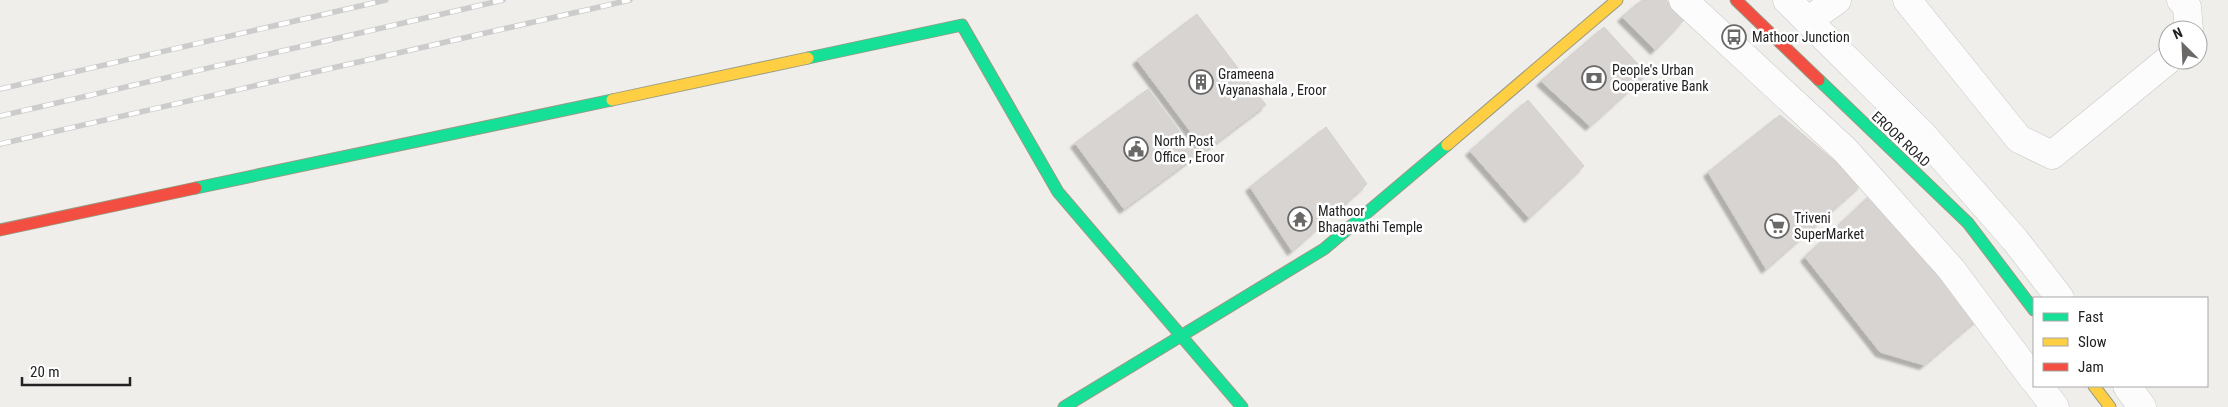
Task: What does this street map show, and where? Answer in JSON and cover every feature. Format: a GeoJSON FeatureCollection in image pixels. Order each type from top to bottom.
{"type":"FeatureCollection","features":[{"type":"Feature","properties":{"kind":"street"},"geometry":{"type":"LineString","coordinates":[[1064,407],[1324,249],[1617,0]]}},
{"type":"Feature","properties":{"kind":"street"},"geometry":{"type":"LineString","coordinates":[[1683,0],[1845,150],[1951,269],[2033,379]]}},
{"type":"Feature","properties":{"kind":"street","name":"EROOR ROAD"},"geometry":{"type":"LineString","coordinates":[[1736,0],[1968,222],[2033,309]]}},
{"type":"Feature","properties":{"kind":"street"},"geometry":{"type":"LineString","coordinates":[[1787,0],[1922,134],[2015,240],[2059,297]]}},
{"type":"Feature","properties":{"kind":"street"},"geometry":{"type":"LineString","coordinates":[[1808,21],[1837,0]]}},
{"type":"Feature","properties":{"kind":"street"},"geometry":{"type":"LineString","coordinates":[[1907,0],[2019,139],[2052,155],[2158,68]]}},
{"type":"Feature","properties":{"kind":"street"},"geometry":{"type":"LineString","coordinates":[[2181,0],[2187,7],[2188,20]]}},
{"type":"Feature","properties":{"kind":"street"},"geometry":{"type":"LineString","coordinates":[[0,230],[962,25],[1058,192],[1179,336],[1242,407]]}},
{"type":"Feature","properties":{"kind":"street"},"geometry":{"type":"LineString","coordinates":[[2040,387],[2054,407]]}},
{"type":"Feature","properties":{"kind":"street"},"geometry":{"type":"LineString","coordinates":[[2095,387],[2110,407]]}},
{"type":"Feature","properties":{"kind":"street"},"geometry":{"type":"LineString","coordinates":[[2128,387],[2142,407]]}},
{"type":"Feature","properties":{"kind":"building"},"geometry":{"type":"Polygon","coordinates":[[[1642,0],[1666,0],[1685,19],[1655,50],[1622,17],[1642,0]]]}},
{"type":"Feature","properties":{"kind":"building","name":"Grameena Vayanashala , Eroor"},"geometry":{"type":"Polygon","coordinates":[[[1197,14],[1266,105],[1205,151],[1137,60],[1197,14]]]}},
{"type":"Feature","properties":{"kind":"building","name":"People's Urban Cooperative Bank"},"geometry":{"type":"Polygon","coordinates":[[[1604,27],[1647,74],[1590,126],[1541,81],[1604,27]]]}},
{"type":"Feature","properties":{"kind":"building","name":"North Post Office , Eroor"},"geometry":{"type":"Polygon","coordinates":[[[1148,89],[1197,155],[1124,209],[1075,143],[1148,89]]]}},
{"type":"Feature","properties":{"kind":"building"},"geometry":{"type":"Polygon","coordinates":[[[1528,100],[1584,166],[1529,218],[1470,151],[1528,100]]]}},
{"type":"Feature","properties":{"kind":"building","name":"Triveni SuperMarket"},"geometry":{"type":"Polygon","coordinates":[[[1780,115],[1862,184],[1766,269],[1708,172],[1780,115]]]}},
{"type":"Feature","properties":{"kind":"building","name":"Mathoor Bhagavathi Temple"},"geometry":{"type":"Polygon","coordinates":[[[1326,127],[1367,184],[1292,251],[1250,187],[1326,127]]]}},
{"type":"Feature","properties":{"kind":"building"},"geometry":{"type":"Polygon","coordinates":[[[1875,191],[1980,317],[1924,365],[1880,352],[1805,257],[1875,191]]]}},
{"type":"Feature","properties":{"kind":"railway"},"geometry":{"type":"LineString","coordinates":[[0,89],[386,0]]}},
{"type":"Feature","properties":{"kind":"railway"},"geometry":{"type":"LineString","coordinates":[[0,116],[503,0]]}},
{"type":"Feature","properties":{"kind":"railway"},"geometry":{"type":"LineString","coordinates":[[0,144],[630,0]]}},
{"type":"Feature","properties":{"kind":"traffic: fast"},"geometry":{"type":"LineString","coordinates":[[808,58],[962,25],[1058,192],[1242,407]]}},
{"type":"Feature","properties":{"kind":"traffic: fast"},"geometry":{"type":"LineString","coordinates":[[1819,80],[1968,223],[2033,309]]}},
{"type":"Feature","properties":{"kind":"traffic: fast"},"geometry":{"type":"LineString","coordinates":[[196,188],[612,100]]}},
{"type":"Feature","properties":{"kind":"traffic: fast"},"geometry":{"type":"LineString","coordinates":[[1064,407],[1324,249],[1447,145]]}},
{"type":"Feature","properties":{"kind":"traffic: slow"},"geometry":{"type":"LineString","coordinates":[[1447,145],[1617,0]]}},
{"type":"Feature","properties":{"kind":"traffic: slow"},"geometry":{"type":"LineString","coordinates":[[612,100],[808,58]]}},
{"type":"Feature","properties":{"kind":"traffic: slow"},"geometry":{"type":"LineString","coordinates":[[2095,387],[2110,407]]}},
{"type":"Feature","properties":{"kind":"traffic: jam"},"geometry":{"type":"LineString","coordinates":[[1736,0],[1819,80]]}},
{"type":"Feature","properties":{"kind":"traffic: jam"},"geometry":{"type":"LineString","coordinates":[[0,230],[196,188]]}},
{"type":"Feature","properties":{"kind":"place","name":"Mathoor Junction"},"geometry":{"type":"Point","coordinates":[1734,37]}},
{"type":"Feature","properties":{"kind":"place","name":"People's Urban Cooperative Bank"},"geometry":{"type":"Point","coordinates":[1594,78]}},
{"type":"Feature","properties":{"kind":"place","name":"Grameena Vayanashala , Eroor"},"geometry":{"type":"Point","coordinates":[1201,82]}},
{"type":"Feature","properties":{"kind":"place","name":"North Post Office , Eroor"},"geometry":{"type":"Point","coordinates":[1136,149]}},
{"type":"Feature","properties":{"kind":"place","name":"Mathoor Bhagavathi Temple"},"geometry":{"type":"Point","coordinates":[1300,219]}},
{"type":"Feature","properties":{"kind":"place","name":"Triveni SuperMarket"},"geometry":{"type":"Point","coordinates":[1777,226]}}]}
